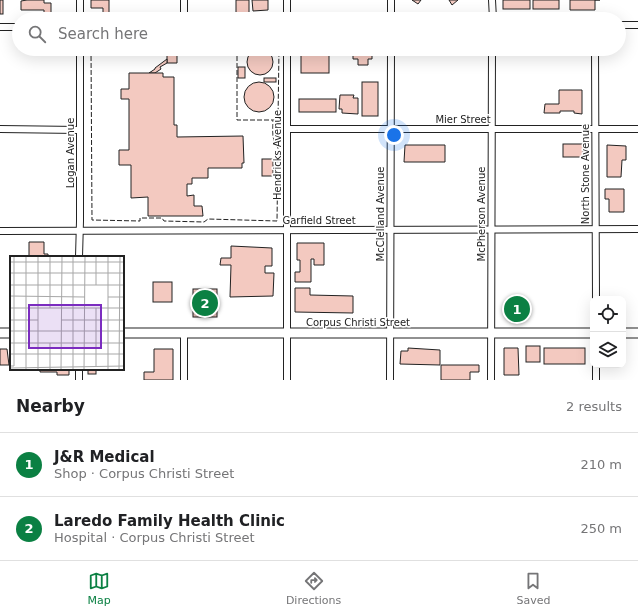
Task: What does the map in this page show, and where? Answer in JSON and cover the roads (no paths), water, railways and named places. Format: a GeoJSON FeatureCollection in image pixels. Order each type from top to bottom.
{"type":"FeatureCollection","features":[{"type":"Feature","properties":{"kind":"main road","name":"Corpus Christi Street"},"geometry":{"type":"LineString","coordinates":[[124,333],[590,332]]}},
{"type":"Feature","properties":{"kind":"main road"},"geometry":{"type":"LineString","coordinates":[[626,332],[638,332]]}},
{"type":"Feature","properties":{"kind":"street"},"geometry":{"type":"LineString","coordinates":[[80,0],[80,12]]}},
{"type":"Feature","properties":{"kind":"street"},"geometry":{"type":"LineString","coordinates":[[184,0],[184,12]]}},
{"type":"Feature","properties":{"kind":"street"},"geometry":{"type":"LineString","coordinates":[[287,0],[287,12]]}},
{"type":"Feature","properties":{"kind":"street"},"geometry":{"type":"LineString","coordinates":[[391,0],[391,12]]}},
{"type":"Feature","properties":{"kind":"street"},"geometry":{"type":"LineString","coordinates":[[492,0],[493,12]]}},
{"type":"Feature","properties":{"kind":"street"},"geometry":{"type":"LineString","coordinates":[[626,25],[638,25]]}},
{"type":"Feature","properties":{"kind":"street"},"geometry":{"type":"LineString","coordinates":[[0,27],[12,27]]}},
{"type":"Feature","properties":{"kind":"street","name":"Logan Avenue"},"geometry":{"type":"LineString","coordinates":[[79,256],[80,56]]}},
{"type":"Feature","properties":{"kind":"street","name":"Hendricks Avenue"},"geometry":{"type":"LineString","coordinates":[[287,56],[287,380]]}},
{"type":"Feature","properties":{"kind":"street","name":"McClelland Avenue"},"geometry":{"type":"LineString","coordinates":[[390,380],[391,56]]}},
{"type":"Feature","properties":{"kind":"street","name":"McPherson Avenue"},"geometry":{"type":"LineString","coordinates":[[491,380],[492,56]]}},
{"type":"Feature","properties":{"kind":"street","name":"North Stone Avenue"},"geometry":{"type":"LineString","coordinates":[[595,56],[596,296]]}},
{"type":"Feature","properties":{"kind":"street"},"geometry":{"type":"LineString","coordinates":[[0,129],[79,130]]}},
{"type":"Feature","properties":{"kind":"street","name":"Mier Street"},"geometry":{"type":"LineString","coordinates":[[287,129],[638,129]]}},
{"type":"Feature","properties":{"kind":"street","name":"Garfield Street"},"geometry":{"type":"LineString","coordinates":[[0,231],[638,229]]}},
{"type":"Feature","properties":{"kind":"street"},"geometry":{"type":"LineString","coordinates":[[184,333],[184,380]]}},
{"type":"Feature","properties":{"kind":"street"},"geometry":{"type":"LineString","coordinates":[[596,368],[596,380]]}},
{"type":"Feature","properties":{"kind":"place","name":"Laredo Family Health Clinic"},"geometry":{"type":"Point","coordinates":[205,303]}},
{"type":"Feature","properties":{"kind":"place","name":"J&R Medical"},"geometry":{"type":"Point","coordinates":[517,309]}}]}
